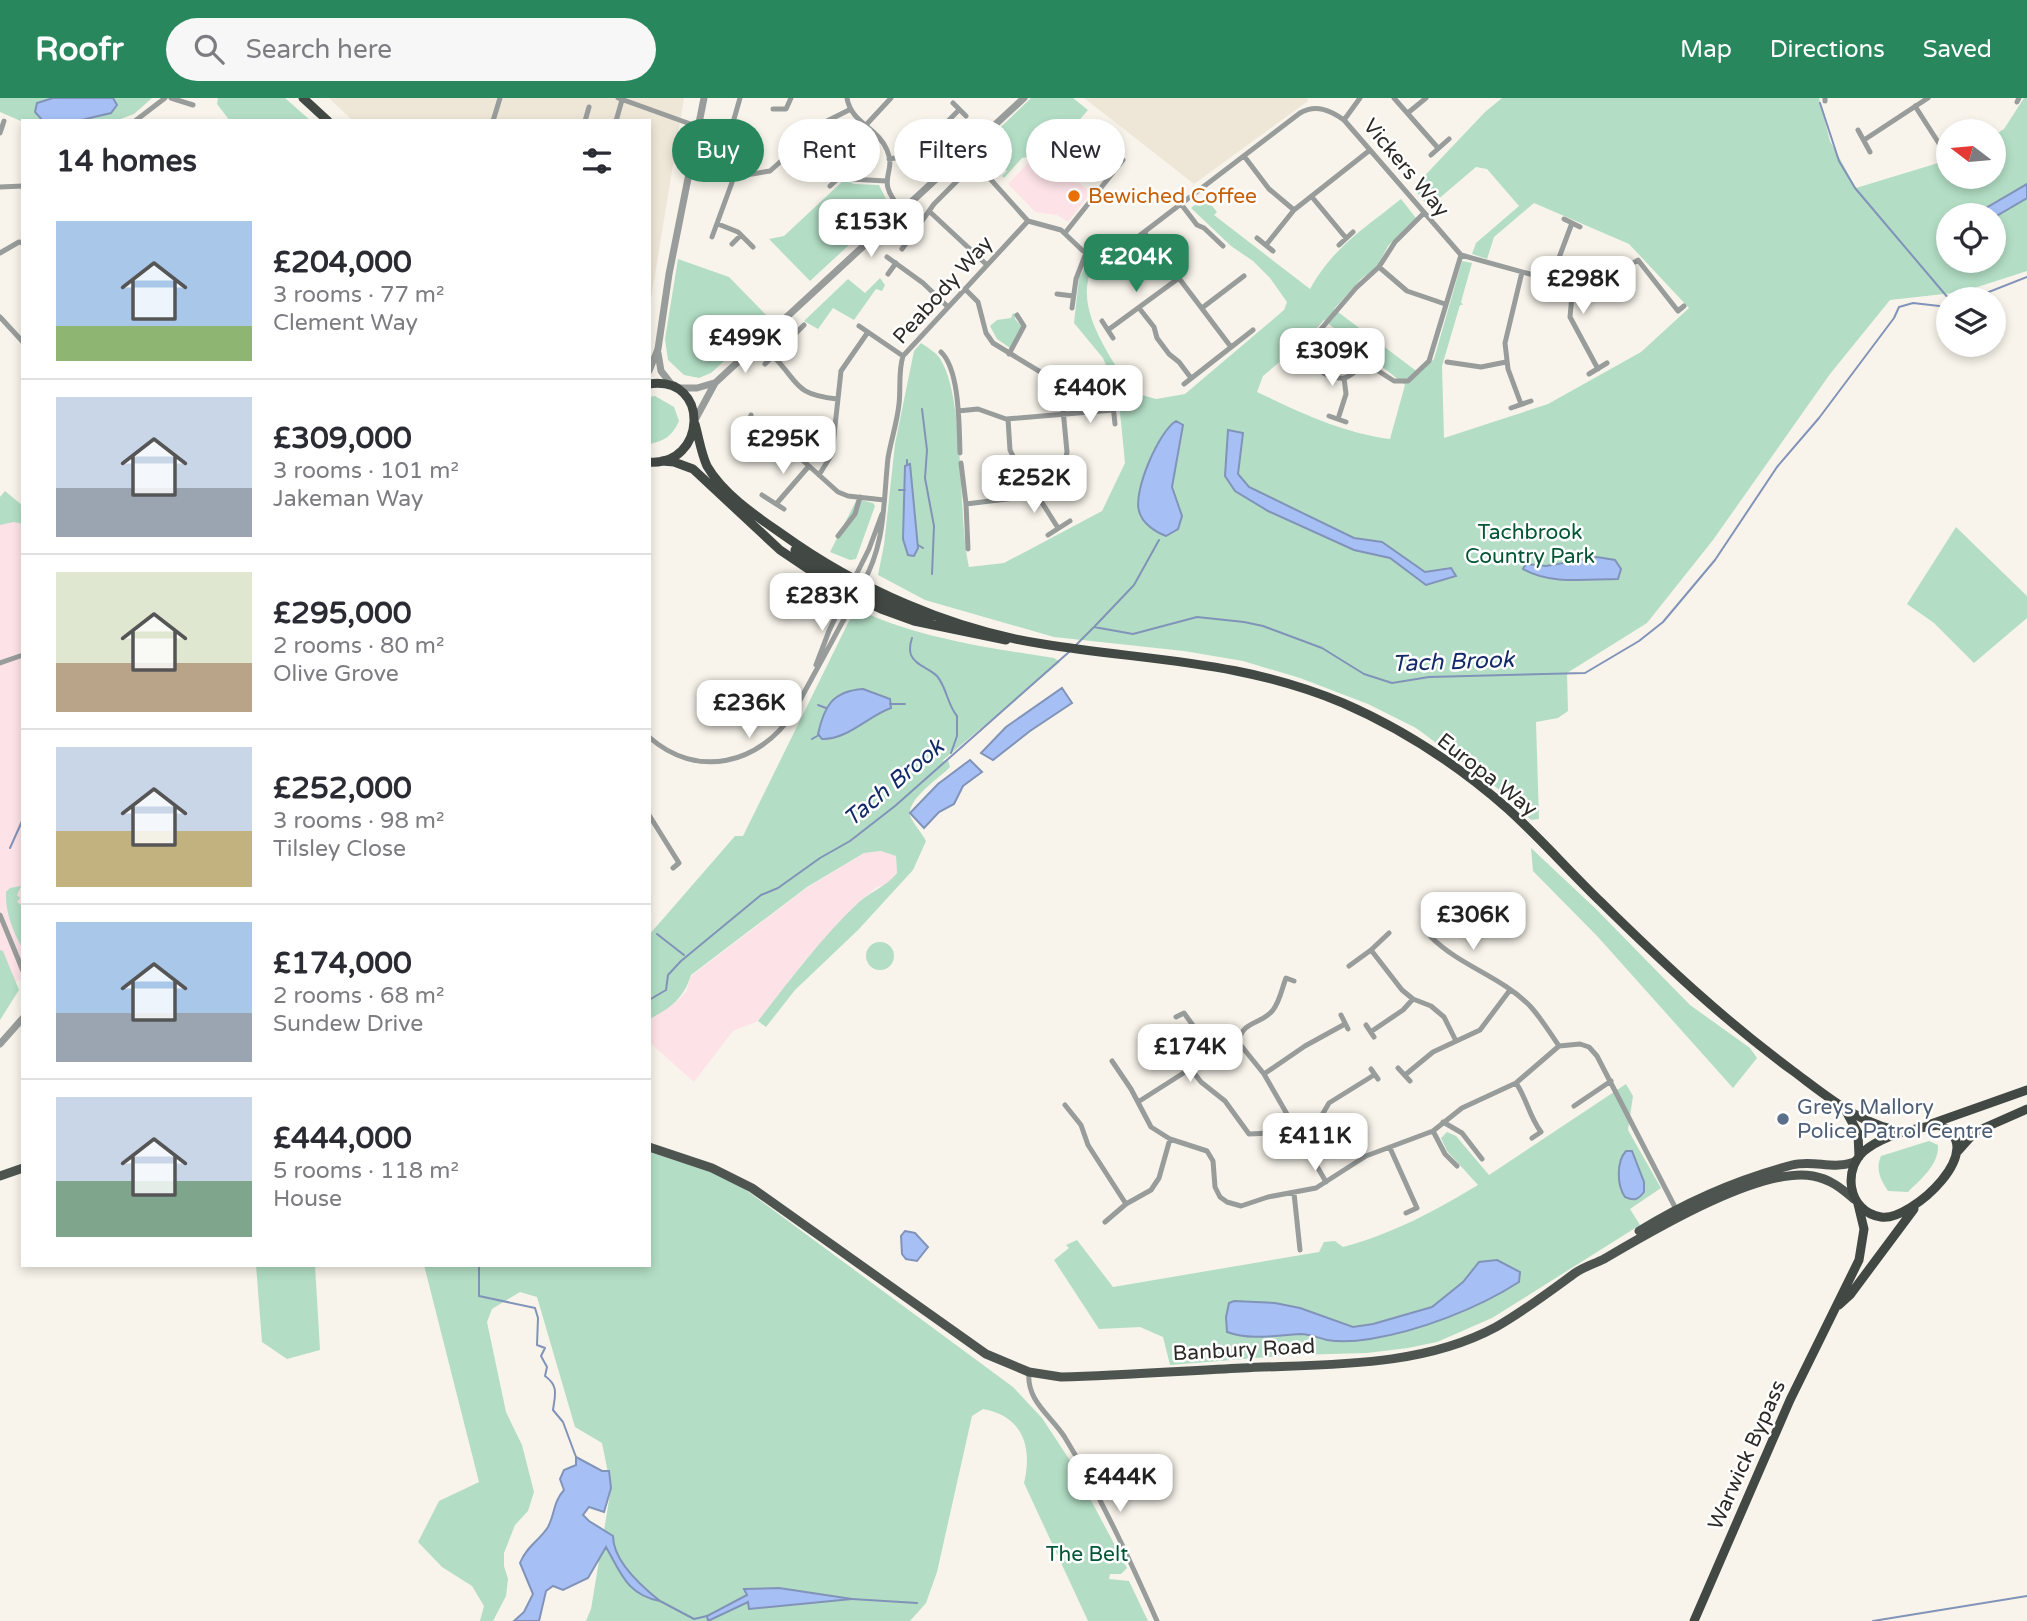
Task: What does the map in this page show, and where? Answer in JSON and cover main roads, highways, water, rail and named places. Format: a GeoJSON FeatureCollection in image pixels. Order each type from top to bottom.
{"type":"FeatureCollection","features":[{"type":"Feature","properties":{"kind":"highway"},"geometry":{"type":"LineString","coordinates":[[303,98],[326,119]]}},
{"type":"Feature","properties":{"kind":"highway","name":"Europa Way"},"geometry":{"type":"LineString","coordinates":[[651,384],[674,386],[690,402],[705,462],[712,474],[755,514],[855,588],[914,621],[987,638],[1195,662],[1290,684],[1356,709],[1437,754],[1507,808],[1702,998],[1776,1059],[1845,1110],[1879,1126],[1907,1132]]}},
{"type":"Feature","properties":{"kind":"highway"},"geometry":{"type":"LineString","coordinates":[[654,463],[685,447],[695,421]]}},
{"type":"Feature","properties":{"kind":"highway","name":"Europa Way"},"geometry":{"type":"LineString","coordinates":[[654,463],[674,461],[693,469],[780,550],[810,571],[950,620],[1019,640]]}},
{"type":"Feature","properties":{"kind":"highway"},"geometry":{"type":"LineString","coordinates":[[1857,1159],[1878,1142],[2027,1090]]}},
{"type":"Feature","properties":{"kind":"highway"},"geometry":{"type":"LineString","coordinates":[[1958,1151],[1975,1132],[2027,1109]]}},
{"type":"Feature","properties":{"kind":"highway"},"geometry":{"type":"LineString","coordinates":[[1845,1110],[1858,1133],[1857,1159],[1851,1180],[1856,1202],[1874,1216],[1899,1216],[1920,1202],[1954,1163],[1958,1141],[1951,1130],[1938,1125],[1926,1126]]}},
{"type":"Feature","properties":{"kind":"highway","name":"Warwick Bypass"},"geometry":{"type":"LineString","coordinates":[[1693,1621],[1790,1400],[1838,1306],[1863,1249],[1864,1229],[1856,1202]]}},
{"type":"Feature","properties":{"kind":"highway","name":"Warwick Bypass"},"geometry":{"type":"LineString","coordinates":[[1838,1306],[1850,1295],[1920,1202]]}},
{"type":"Feature","properties":{"kind":"main road","name":"Banbury Road"},"geometry":{"type":"LineString","coordinates":[[651,1148],[712,1168],[752,1188],[986,1354],[1028,1372],[1061,1377],[1311,1364],[1414,1355],[1456,1345],[1496,1326],[1549,1294],[1577,1272],[1678,1213],[1761,1182],[1792,1175],[1825,1179],[1856,1202]]}},
{"type":"Feature","properties":{"kind":"main road"},"geometry":{"type":"LineString","coordinates":[[1678,1213],[1759,1176],[1802,1163],[1836,1166],[1857,1159]]}},
{"type":"Feature","properties":{"kind":"main road"},"geometry":{"type":"LineString","coordinates":[[0,1176],[21,1169]]}},
{"type":"Feature","properties":{"kind":"water"},"geometry":{"type":"Polygon","coordinates":[[[53,98],[113,98],[117,105],[111,113],[86,119],[41,119],[35,112],[37,103],[53,98]]]}},
{"type":"Feature","properties":{"kind":"water"},"geometry":{"type":"Polygon","coordinates":[[[2027,184],[2027,198],[2006,210],[2006,203],[1995,203],[2027,184]]]}},
{"type":"Feature","properties":{"kind":"water"},"geometry":{"type":"Polygon","coordinates":[[[1176,421],[1183,425],[1172,487],[1182,516],[1178,529],[1166,536],[1146,523],[1139,511],[1138,502],[1144,476],[1155,449],[1162,436],[1176,421]]]}},
{"type":"Feature","properties":{"kind":"water"},"geometry":{"type":"Polygon","coordinates":[[[1228,430],[1243,433],[1238,474],[1249,487],[1354,538],[1382,542],[1425,572],[1451,568],[1456,576],[1426,585],[1390,558],[1354,550],[1268,511],[1235,491],[1225,476],[1228,430]]]}},
{"type":"Feature","properties":{"kind":"water"},"geometry":{"type":"Polygon","coordinates":[[[910,464],[918,548],[914,556],[908,555],[903,539],[905,466],[910,464]]]}},
{"type":"Feature","properties":{"kind":"water"},"geometry":{"type":"Polygon","coordinates":[[[1597,557],[1615,560],[1621,569],[1618,579],[1557,579],[1523,569],[1526,564],[1546,566],[1597,557]]]}},
{"type":"Feature","properties":{"kind":"water"},"geometry":{"type":"Polygon","coordinates":[[[1062,688],[1072,703],[993,760],[981,753],[1006,727],[1062,688]]]}},
{"type":"Feature","properties":{"kind":"water"},"geometry":{"type":"Polygon","coordinates":[[[863,689],[890,699],[891,708],[849,732],[822,739],[818,734],[823,716],[831,702],[844,693],[863,689]]]}},
{"type":"Feature","properties":{"kind":"water"},"geometry":{"type":"Polygon","coordinates":[[[970,760],[982,772],[963,786],[954,804],[939,812],[924,828],[910,813],[938,784],[970,760]]]}},
{"type":"Feature","properties":{"kind":"water"},"geometry":{"type":"Polygon","coordinates":[[[1626,1151],[1632,1151],[1644,1182],[1644,1192],[1636,1199],[1625,1197],[1620,1186],[1620,1161],[1626,1151]]]}},
{"type":"Feature","properties":{"kind":"water"},"geometry":{"type":"Polygon","coordinates":[[[905,1231],[915,1233],[928,1247],[917,1261],[906,1259],[902,1254],[901,1236],[905,1231]]]}},
{"type":"Feature","properties":{"kind":"water"},"geometry":{"type":"Polygon","coordinates":[[[1497,1260],[1520,1272],[1519,1282],[1466,1310],[1408,1331],[1370,1339],[1343,1341],[1304,1334],[1255,1337],[1227,1332],[1229,1303],[1234,1301],[1275,1303],[1300,1308],[1353,1327],[1373,1324],[1432,1307],[1463,1282],[1479,1262],[1497,1260]]]}},
{"type":"Feature","properties":{"kind":"water"},"geometry":{"type":"Polygon","coordinates":[[[576,1457],[602,1471],[609,1471],[611,1488],[604,1512],[589,1507],[583,1515],[613,1536],[623,1564],[660,1601],[640,1594],[626,1582],[606,1547],[588,1578],[563,1590],[553,1586],[546,1591],[539,1621],[514,1621],[524,1612],[533,1594],[520,1563],[548,1527],[564,1490],[560,1479],[564,1470],[576,1465],[576,1457]]]}},
{"type":"Feature","properties":{"kind":"water"},"geometry":{"type":"Polygon","coordinates":[[[779,1588],[852,1599],[749,1609],[748,1602],[708,1621],[707,1616],[747,1595],[744,1589],[779,1588]]]}},
{"type":"Feature","properties":{"kind":"waterway"},"geometry":{"type":"LineString","coordinates":[[1820,103],[1839,161],[1855,188],[1939,287]]}},
{"type":"Feature","properties":{"kind":"waterway"},"geometry":{"type":"LineString","coordinates":[[846,215],[855,213]]}},
{"type":"Feature","properties":{"kind":"waterway","name":"Tach Brook"},"geometry":{"type":"LineString","coordinates":[[2002,287],[2027,277]]}},
{"type":"Feature","properties":{"kind":"waterway","name":"Tach Brook"},"geometry":{"type":"LineString","coordinates":[[1075,646],[1094,627],[1133,634],[1197,617],[1263,626],[1322,648],[1364,674],[1392,683],[1429,677],[1585,673],[1639,641],[1663,622],[1715,560],[1777,467],[1819,418],[1894,318],[1899,307],[1913,303],[1936,306]]}},
{"type":"Feature","properties":{"kind":"waterway"},"geometry":{"type":"LineString","coordinates":[[922,409],[927,450],[925,478],[934,526],[932,574]]}},
{"type":"Feature","properties":{"kind":"waterway"},"geometry":{"type":"LineString","coordinates":[[907,460],[907,465]]}},
{"type":"Feature","properties":{"kind":"waterway"},"geometry":{"type":"LineString","coordinates":[[899,490],[905,490]]}},
{"type":"Feature","properties":{"kind":"waterway"},"geometry":{"type":"LineString","coordinates":[[1095,626],[1134,585],[1159,540]]}},
{"type":"Feature","properties":{"kind":"waterway"},"geometry":{"type":"LineString","coordinates":[[918,545],[923,548]]}},
{"type":"Feature","properties":{"kind":"waterway"},"geometry":{"type":"LineString","coordinates":[[912,638],[911,655],[937,676],[957,716],[957,736],[951,753]]}},
{"type":"Feature","properties":{"kind":"waterway","name":"Tach Brook"},"geometry":{"type":"LineString","coordinates":[[651,999],[666,990],[668,975],[681,961],[761,895],[778,888],[820,858],[850,841],[895,806],[1069,652]]}},
{"type":"Feature","properties":{"kind":"waterway"},"geometry":{"type":"LineString","coordinates":[[890,704],[905,704]]}},
{"type":"Feature","properties":{"kind":"waterway"},"geometry":{"type":"LineString","coordinates":[[818,705],[826,708]]}},
{"type":"Feature","properties":{"kind":"waterway"},"geometry":{"type":"LineString","coordinates":[[812,739],[819,735]]}},
{"type":"Feature","properties":{"kind":"waterway"},"geometry":{"type":"LineString","coordinates":[[10,848],[21,823]]}},
{"type":"Feature","properties":{"kind":"waterway"},"geometry":{"type":"LineString","coordinates":[[657,934],[684,955]]}},
{"type":"Feature","properties":{"kind":"waterway","name":"Tach Brook"},"geometry":{"type":"LineString","coordinates":[[479,1267],[479,1296],[535,1308],[538,1318],[537,1345],[545,1348],[541,1356],[547,1367],[545,1376],[555,1391],[553,1410],[563,1422],[576,1457]]}},
{"type":"Feature","properties":{"kind":"waterway"},"geometry":{"type":"LineString","coordinates":[[1873,1621],[2027,1596]]}},
{"type":"Feature","properties":{"kind":"waterway"},"geometry":{"type":"LineString","coordinates":[[852,1599],[917,1603]]}},
{"type":"Feature","properties":{"kind":"waterway"},"geometry":{"type":"LineString","coordinates":[[660,1601],[694,1619],[707,1616]]}},
{"type":"Feature","properties":{"kind":"place","name":"Bewiched Coffee"},"geometry":{"type":"Point","coordinates":[1074,196]}},
{"type":"Feature","properties":{"kind":"place","name":"Greys Mallory Police Patrol Centre"},"geometry":{"type":"Point","coordinates":[1783,1119]}},
{"type":"Feature","properties":{"kind":"park label","name":"Tachbrook Country Park"},"geometry":{"type":"Point","coordinates":[1530,544]}},
{"type":"Feature","properties":{"kind":"park label","name":"The Belt"},"geometry":{"type":"Point","coordinates":[1087,1554]}}]}
